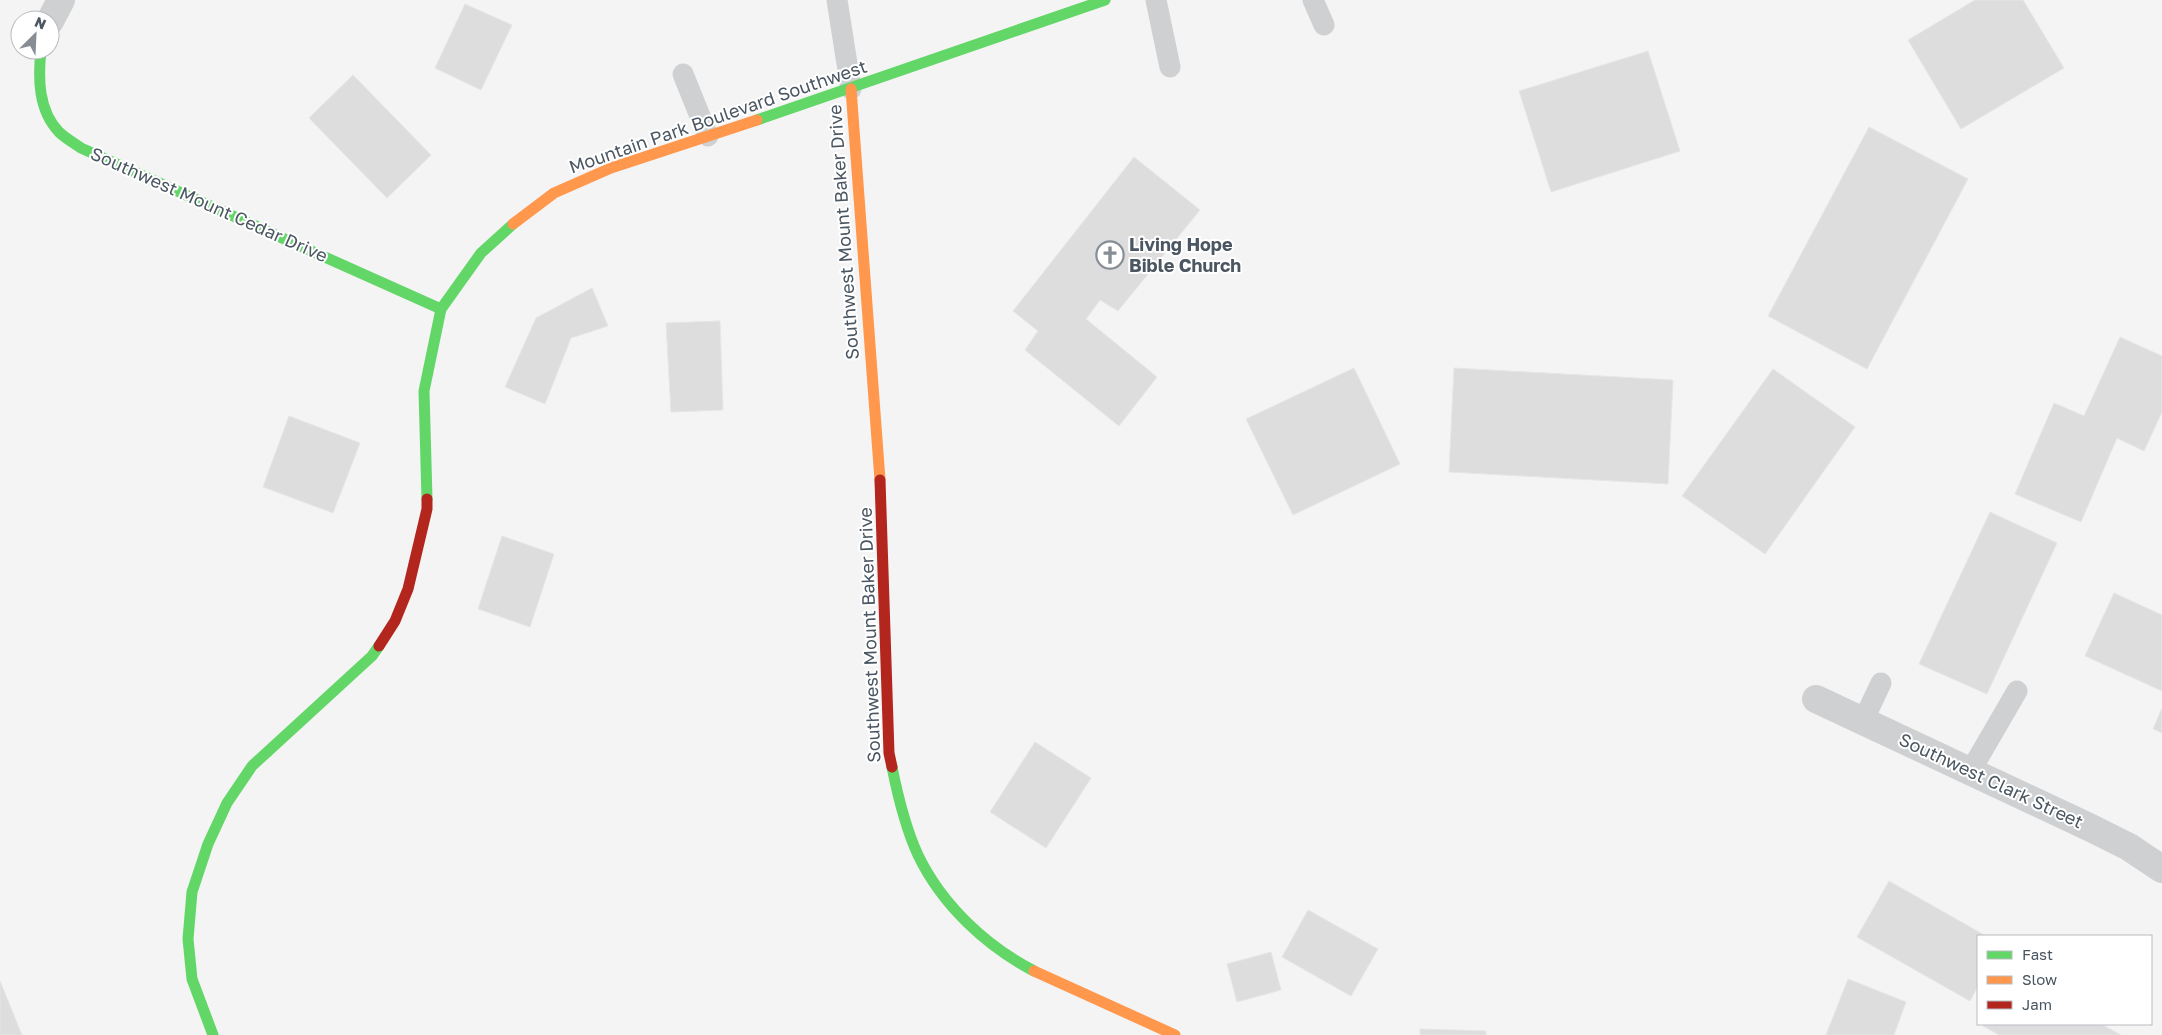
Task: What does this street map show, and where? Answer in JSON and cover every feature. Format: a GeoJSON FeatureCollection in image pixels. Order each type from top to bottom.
{"type":"FeatureCollection","features":[{"type":"Feature","properties":{"kind":"street","name":"Mountain Park Boulevard Southwest"},"geometry":{"type":"LineString","coordinates":[[213,1035],[192,979],[188,939],[192,892],[208,844],[227,803],[252,766],[372,656],[395,621],[408,589],[426,509],[424,391],[441,309],[481,253],[517,220],[554,193],[611,168],[851,89],[1105,0]]}},
{"type":"Feature","properties":{"kind":"street","name":"Southwest Mount Cedar Drive"},"geometry":{"type":"LineString","coordinates":[[41,60],[40,89],[48,116],[59,132],[81,148],[441,309]]}},
{"type":"Feature","properties":{"kind":"street","name":"Southwest Mount Baker Drive"},"geometry":{"type":"LineString","coordinates":[[851,89],[882,506],[889,753],[899,803],[918,855],[944,896],[974,931],[1016,962],[1058,983],[1175,1035]]}},
{"type":"Feature","properties":{"kind":"street","name":"Southwest Clark Street"},"geometry":{"type":"LineString","coordinates":[[1816,699],[2091,828],[2129,847],[2162,869]]}},
{"type":"Feature","properties":{"kind":"lane"},"geometry":{"type":"LineString","coordinates":[[837,0],[851,89]]}},
{"type":"Feature","properties":{"kind":"lane"},"geometry":{"type":"LineString","coordinates":[[1156,0],[1170,67]]}},
{"type":"Feature","properties":{"kind":"lane"},"geometry":{"type":"LineString","coordinates":[[1313,0],[1324,25]]}},
{"type":"Feature","properties":{"kind":"lane"},"geometry":{"type":"LineString","coordinates":[[683,74],[708,136]]}},
{"type":"Feature","properties":{"kind":"lane"},"geometry":{"type":"LineString","coordinates":[[1863,721],[1881,683]]}},
{"type":"Feature","properties":{"kind":"lane"},"geometry":{"type":"LineString","coordinates":[[1970,772],[2017,691]]}},
{"type":"Feature","properties":{"kind":"building"},"geometry":{"type":"Polygon","coordinates":[[[1975,0],[2023,0],[2064,68],[1961,129],[1908,40],[1975,0]]]}},
{"type":"Feature","properties":{"kind":"building"},"geometry":{"type":"Polygon","coordinates":[[[465,4],[512,25],[481,90],[435,68],[465,4]]]}},
{"type":"Feature","properties":{"kind":"building"},"geometry":{"type":"Polygon","coordinates":[[[1648,51],[1680,151],[1551,192],[1519,91],[1648,51]]]}},
{"type":"Feature","properties":{"kind":"building"},"geometry":{"type":"Polygon","coordinates":[[[353,75],[431,155],[387,198],[309,118],[353,75]]]}},
{"type":"Feature","properties":{"kind":"building"},"geometry":{"type":"Polygon","coordinates":[[[1869,127],[1968,179],[1867,369],[1768,316],[1869,127]]]}},
{"type":"Feature","properties":{"kind":"building","name":"Living Hope Bible Church"},"geometry":{"type":"Polygon","coordinates":[[[1134,157],[1200,210],[1118,311],[1100,300],[1086,319],[1157,377],[1119,426],[1025,350],[1038,331],[1013,311],[1134,157]]]}},
{"type":"Feature","properties":{"kind":"building"},"geometry":{"type":"Polygon","coordinates":[[[592,288],[608,326],[571,338],[545,404],[505,387],[536,318],[592,288]]]}},
{"type":"Feature","properties":{"kind":"building"},"geometry":{"type":"Polygon","coordinates":[[[720,321],[723,410],[671,412],[666,323],[720,321]]]}},
{"type":"Feature","properties":{"kind":"building"},"geometry":{"type":"Polygon","coordinates":[[[2120,337],[2162,356],[2162,412],[2144,451],[2117,438],[2081,522],[2015,494],[2054,403],[2084,416],[2120,337]]]}},
{"type":"Feature","properties":{"kind":"building"},"geometry":{"type":"Polygon","coordinates":[[[1354,368],[1400,464],[1293,515],[1246,419],[1354,368]]]}},
{"type":"Feature","properties":{"kind":"building"},"geometry":{"type":"Polygon","coordinates":[[[1454,368],[1673,380],[1668,484],[1449,472],[1454,368]]]}},
{"type":"Feature","properties":{"kind":"building"},"geometry":{"type":"Polygon","coordinates":[[[1773,369],[1855,427],[1765,554],[1682,496],[1773,369]]]}},
{"type":"Feature","properties":{"kind":"building"},"geometry":{"type":"Polygon","coordinates":[[[289,416],[360,443],[333,513],[263,487],[289,416]]]}},
{"type":"Feature","properties":{"kind":"building"},"geometry":{"type":"Polygon","coordinates":[[[1990,512],[2057,543],[1987,694],[1919,664],[1990,512]]]}},
{"type":"Feature","properties":{"kind":"building"},"geometry":{"type":"Polygon","coordinates":[[[502,536],[554,554],[530,627],[478,609],[502,536]]]}},
{"type":"Feature","properties":{"kind":"building"},"geometry":{"type":"Polygon","coordinates":[[[2114,593],[2162,615],[2162,691],[2085,656],[2114,593]]]}},
{"type":"Feature","properties":{"kind":"building"},"geometry":{"type":"Polygon","coordinates":[[[2162,708],[2162,733],[2153,729],[2162,708]]]}},
{"type":"Feature","properties":{"kind":"building"},"geometry":{"type":"Polygon","coordinates":[[[1035,742],[1091,778],[1046,848],[990,812],[1035,742]]]}},
{"type":"Feature","properties":{"kind":"building"},"geometry":{"type":"Polygon","coordinates":[[[1889,881],[1984,935],[1977,935],[1977,988],[1970,1001],[1857,937],[1889,881]]]}},
{"type":"Feature","properties":{"kind":"building"},"geometry":{"type":"Polygon","coordinates":[[[1308,910],[1378,949],[1351,996],[1282,957],[1308,910]]]}},
{"type":"Feature","properties":{"kind":"building"},"geometry":{"type":"Polygon","coordinates":[[[1271,952],[1281,990],[1237,1002],[1227,964],[1271,952]]]}},
{"type":"Feature","properties":{"kind":"building"},"geometry":{"type":"Polygon","coordinates":[[[1848,979],[1906,1002],[1894,1035],[1826,1035],[1848,979]]]}},
{"type":"Feature","properties":{"kind":"building"},"geometry":{"type":"Polygon","coordinates":[[[0,981],[22,1035],[0,1035],[0,981]]]}},
{"type":"Feature","properties":{"kind":"building"},"geometry":{"type":"Polygon","coordinates":[[[2103,1025],[2121,1035],[1999,1035],[1983,1026],[2103,1025]]]}},
{"type":"Feature","properties":{"kind":"building"},"geometry":{"type":"Polygon","coordinates":[[[1420,1029],[1486,1031],[1486,1035],[1420,1035],[1420,1029]]]}},
{"type":"Feature","properties":{"kind":"traffic: fast"},"geometry":{"type":"LineString","coordinates":[[757,120],[1105,0]]}},
{"type":"Feature","properties":{"kind":"traffic: fast"},"geometry":{"type":"LineString","coordinates":[[41,60],[41,93],[47,114],[59,132],[81,148],[441,309]]}},
{"type":"Feature","properties":{"kind":"traffic: fast"},"geometry":{"type":"LineString","coordinates":[[427,499],[424,391],[441,309],[481,253],[513,224]]}},
{"type":"Feature","properties":{"kind":"traffic: fast"},"geometry":{"type":"LineString","coordinates":[[213,1035],[192,979],[188,939],[192,892],[208,844],[227,803],[252,766],[372,656],[379,646]]}},
{"type":"Feature","properties":{"kind":"traffic: fast"},"geometry":{"type":"LineString","coordinates":[[892,767],[909,834],[918,855],[939,891],[967,922],[983,936],[1016,961],[1034,971]]}},
{"type":"Feature","properties":{"kind":"traffic: slow"},"geometry":{"type":"LineString","coordinates":[[851,89],[880,480]]}},
{"type":"Feature","properties":{"kind":"traffic: slow"},"geometry":{"type":"LineString","coordinates":[[513,224],[554,193],[611,168],[757,120]]}},
{"type":"Feature","properties":{"kind":"traffic: slow"},"geometry":{"type":"LineString","coordinates":[[1034,971],[1175,1035]]}},
{"type":"Feature","properties":{"kind":"traffic: jam"},"geometry":{"type":"LineString","coordinates":[[880,480],[889,753],[892,767]]}},
{"type":"Feature","properties":{"kind":"traffic: jam"},"geometry":{"type":"LineString","coordinates":[[379,646],[395,621],[408,589],[427,509],[427,499]]}},
{"type":"Feature","properties":{"kind":"place","name":"Living Hope Bible Church"},"geometry":{"type":"Point","coordinates":[1110,255]}}]}
